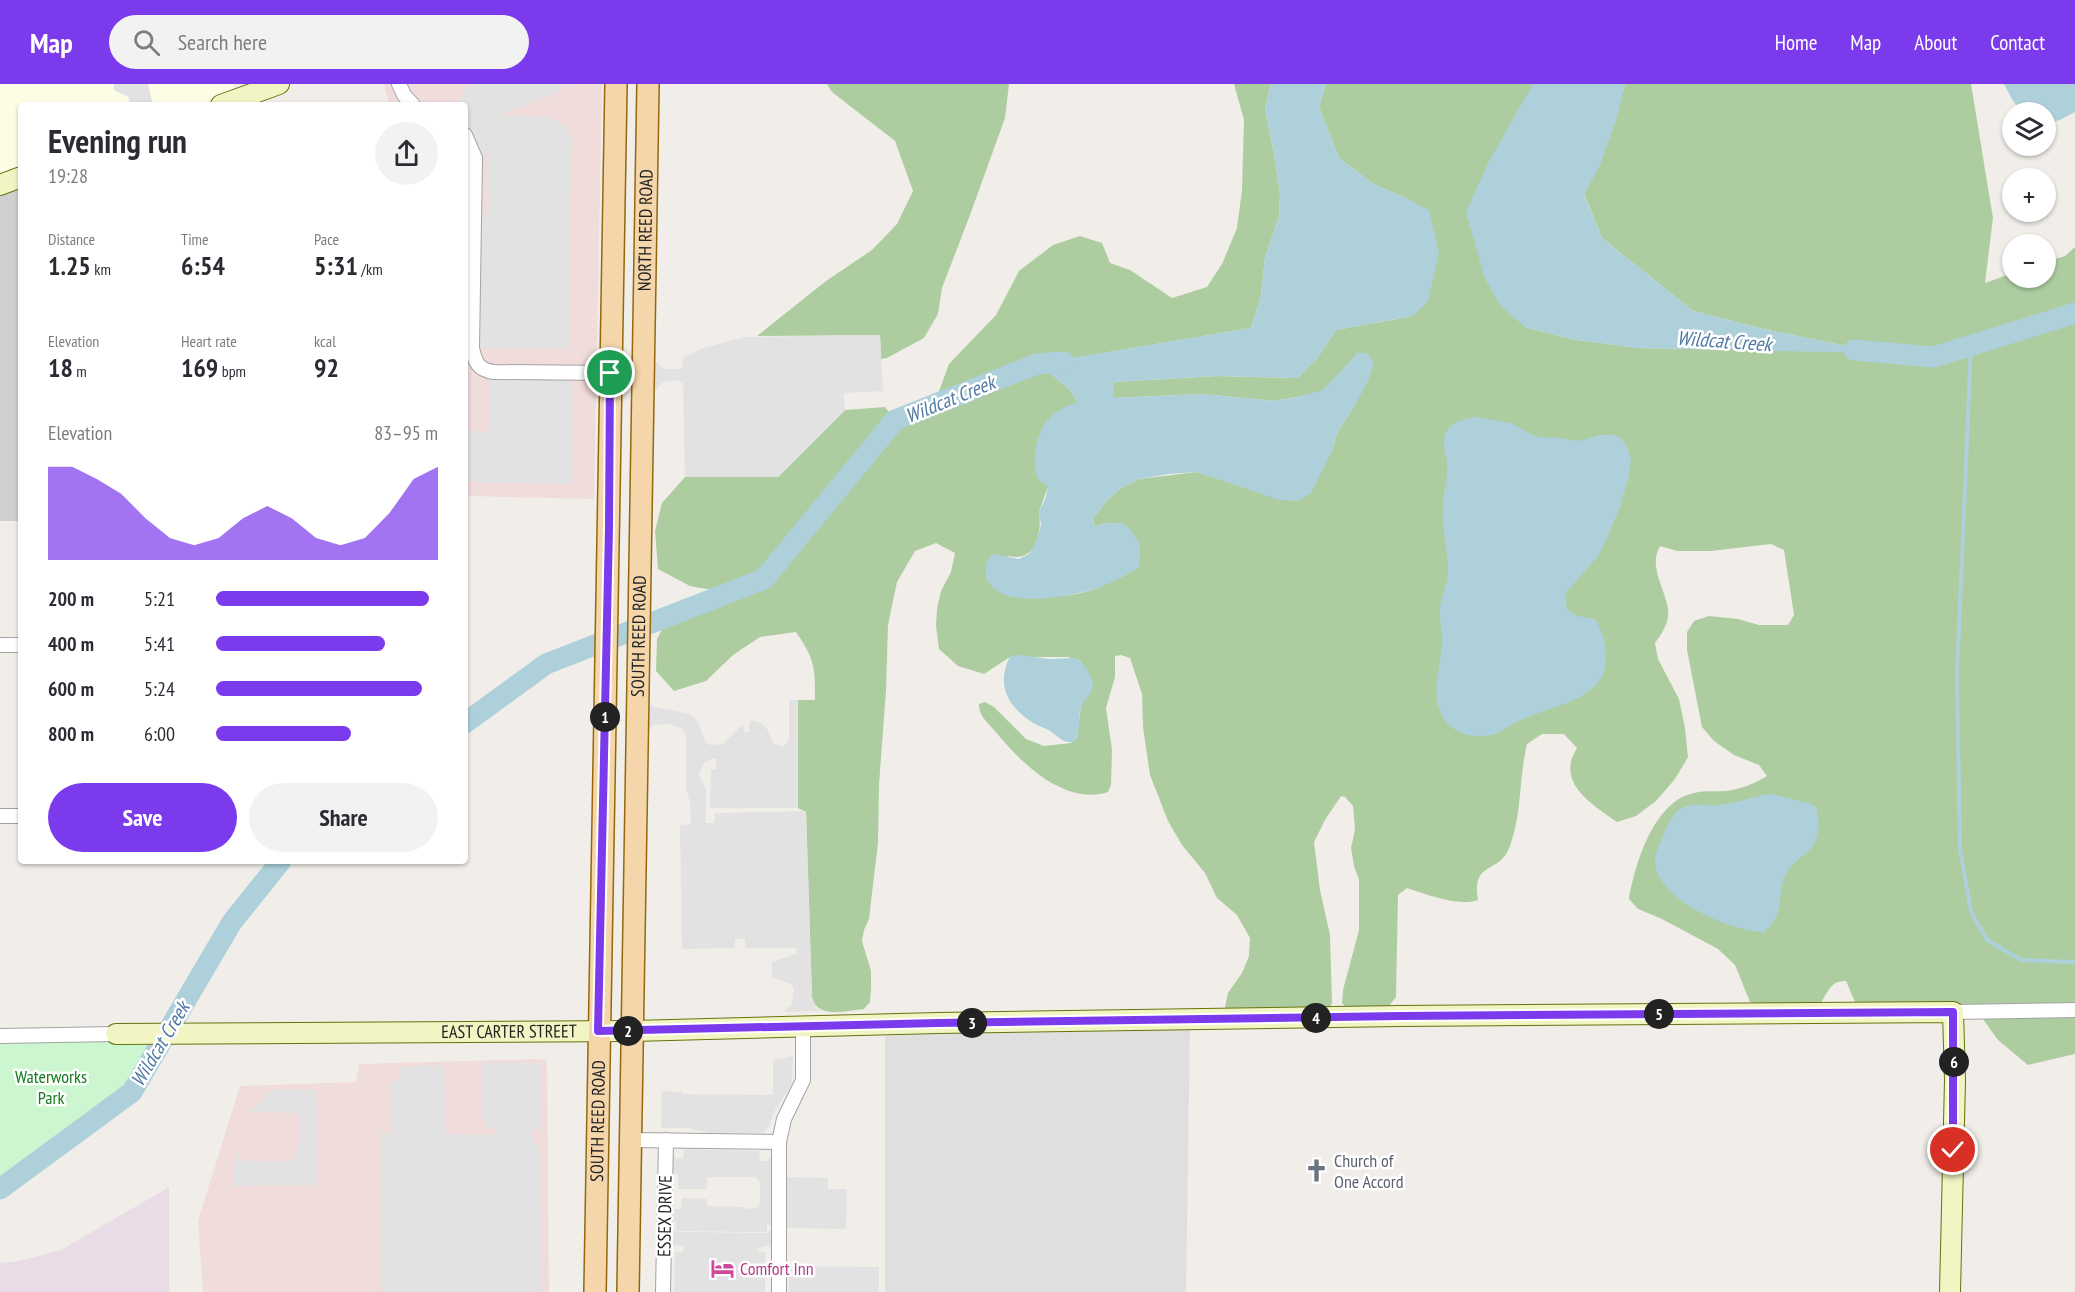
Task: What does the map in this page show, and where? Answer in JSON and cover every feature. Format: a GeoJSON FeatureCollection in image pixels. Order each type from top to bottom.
{"type":"FeatureCollection","features":[{"type":"Feature","properties":{"kind":"main road","name":"NORTH REED ROAD"},"geometry":{"type":"LineString","coordinates":[[610,373],[616,84]]}},
{"type":"Feature","properties":{"kind":"main road","name":"NORTH REED ROAD"},"geometry":{"type":"LineString","coordinates":[[643,376],[648,84]]}},
{"type":"Feature","properties":{"kind":"main road","name":"SOUTH REED ROAD"},"geometry":{"type":"LineString","coordinates":[[595,1292],[610,373]]}},
{"type":"Feature","properties":{"kind":"main road","name":"SOUTH REED ROAD"},"geometry":{"type":"LineString","coordinates":[[628,1292],[643,376]]}},
{"type":"Feature","properties":{"kind":"street"},"geometry":{"type":"LineString","coordinates":[[229,102],[279,84]]}},
{"type":"Feature","properties":{"kind":"street"},"geometry":{"type":"LineString","coordinates":[[399,84],[410,102]]}},
{"type":"Feature","properties":{"kind":"street"},"geometry":{"type":"LineString","coordinates":[[468,142],[475,158],[472,348],[475,363],[485,371],[494,372],[610,373]]}},
{"type":"Feature","properties":{"kind":"street"},"geometry":{"type":"LineString","coordinates":[[0,185],[18,178]]}},
{"type":"Feature","properties":{"kind":"street"},"geometry":{"type":"LineString","coordinates":[[0,645],[18,645]]}},
{"type":"Feature","properties":{"kind":"street"},"geometry":{"type":"LineString","coordinates":[[0,816],[18,816]]}},
{"type":"Feature","properties":{"kind":"street"},"geometry":{"type":"LineString","coordinates":[[1950,1292],[1953,1012],[2075,1010]]}},
{"type":"Feature","properties":{"kind":"street","name":"EAST CARTER STREET"},"geometry":{"type":"LineString","coordinates":[[0,1036],[633,1031],[1400,1016],[1953,1012]]}},
{"type":"Feature","properties":{"kind":"street"},"geometry":{"type":"LineString","coordinates":[[779,1292],[778,1142],[784,1119],[803,1080],[803,1027]]}},
{"type":"Feature","properties":{"kind":"street"},"geometry":{"type":"LineString","coordinates":[[630,1140],[778,1142]]}},
{"type":"Feature","properties":{"kind":"street","name":"ESSEX DRIVE"},"geometry":{"type":"LineString","coordinates":[[663,1292],[666,1140]]}},
{"type":"Feature","properties":{"kind":"shaded area"},"geometry":{"type":"Polygon","coordinates":[[[0,84],[234,84],[234,100],[229,102],[18,102],[18,178],[0,184],[0,84]]]}},
{"type":"Feature","properties":{"kind":"shaded area"},"geometry":{"type":"Polygon","coordinates":[[[114,84],[148,84],[152,102],[130,102],[128,97],[114,90],[114,84]]]}},
{"type":"Feature","properties":{"kind":"shaded area"},"geometry":{"type":"Polygon","coordinates":[[[384,84],[602,84],[594,499],[468,496],[468,102],[388,102],[384,84]]]}},
{"type":"Feature","properties":{"kind":"shaded area"},"geometry":{"type":"Polygon","coordinates":[[[468,84],[563,84],[555,94],[504,113],[501,120],[509,115],[551,117],[564,125],[571,134],[569,349],[479,348],[480,210],[487,216],[488,155],[485,153],[482,161],[468,129],[468,102],[459,102],[468,84]]]}},
{"type":"Feature","properties":{"kind":"shaded area"},"geometry":{"type":"Polygon","coordinates":[[[18,184],[18,521],[0,521],[0,191],[18,184]]]}},
{"type":"Feature","properties":{"kind":"shaded area"},"geometry":{"type":"Polygon","coordinates":[[[880,335],[883,391],[844,393],[845,410],[778,477],[685,477],[683,384],[678,380],[663,382],[654,392],[654,361],[665,369],[681,369],[683,358],[703,348],[745,337],[880,335]]]}},
{"type":"Feature","properties":{"kind":"shaded area"},"geometry":{"type":"Polygon","coordinates":[[[490,379],[572,380],[571,484],[468,482],[468,431],[489,431],[490,379]]]}},
{"type":"Feature","properties":{"kind":"shaded area"},"geometry":{"type":"Polygon","coordinates":[[[789,700],[798,700],[798,808],[710,808],[711,769],[716,769],[716,759],[705,762],[699,774],[706,789],[706,823],[714,823],[715,813],[806,811],[812,997],[816,1008],[823,1011],[783,1012],[792,1004],[794,988],[791,984],[772,977],[772,962],[796,954],[796,948],[745,948],[745,939],[735,939],[735,948],[682,949],[680,825],[691,824],[690,801],[686,790],[686,736],[681,728],[668,724],[654,725],[647,731],[648,702],[654,707],[690,714],[698,722],[705,741],[710,745],[723,744],[742,725],[745,732],[749,732],[750,721],[753,721],[766,727],[774,744],[784,746],[789,739],[789,700]]]}},
{"type":"Feature","properties":{"kind":"shaded area"},"geometry":{"type":"Polygon","coordinates":[[[1190,1027],[1186,1292],[885,1292],[885,1036],[1014,1028],[1190,1027]]]}},
{"type":"Feature","properties":{"kind":"shaded area"},"geometry":{"type":"Polygon","coordinates":[[[793,1056],[790,1087],[774,1112],[769,1127],[763,1133],[710,1133],[688,1128],[661,1128],[662,1091],[682,1092],[682,1094],[773,1095],[773,1060],[793,1056]]]}},
{"type":"Feature","properties":{"kind":"shaded area"},"geometry":{"type":"Polygon","coordinates":[[[539,1059],[547,1061],[549,1292],[203,1292],[198,1221],[240,1086],[356,1082],[359,1064],[539,1059]]]}},
{"type":"Feature","properties":{"kind":"shaded area"},"geometry":{"type":"Polygon","coordinates":[[[481,1063],[542,1063],[541,1129],[534,1129],[531,1134],[531,1142],[540,1146],[541,1292],[382,1292],[381,1128],[384,1133],[391,1134],[390,1084],[400,1078],[400,1067],[444,1065],[445,1134],[493,1135],[496,1129],[486,1128],[485,1121],[481,1121],[481,1063]]]}},
{"type":"Feature","properties":{"kind":"shaded area"},"geometry":{"type":"Polygon","coordinates":[[[271,1090],[316,1090],[318,1185],[233,1186],[236,1152],[243,1161],[292,1161],[300,1148],[298,1113],[250,1112],[271,1090]]]}},
{"type":"Feature","properties":{"kind":"shaded area"},"geometry":{"type":"Polygon","coordinates":[[[684,1149],[759,1151],[760,1161],[766,1161],[771,1157],[771,1225],[767,1224],[767,1232],[676,1231],[676,1222],[674,1220],[672,1222],[672,1205],[675,1209],[681,1209],[682,1198],[707,1199],[707,1206],[747,1209],[756,1208],[760,1204],[760,1182],[755,1177],[707,1177],[707,1189],[678,1189],[678,1175],[675,1173],[672,1177],[673,1156],[674,1154],[676,1159],[683,1159],[684,1149]]]}},
{"type":"Feature","properties":{"kind":"shaded area"},"geometry":{"type":"Polygon","coordinates":[[[785,1177],[828,1178],[828,1189],[847,1189],[846,1229],[784,1228],[785,1177]]]}},
{"type":"Feature","properties":{"kind":"shaded area"},"geometry":{"type":"Polygon","coordinates":[[[169,1187],[169,1292],[0,1292],[0,1263],[19,1261],[61,1250],[169,1187]]]}},
{"type":"Feature","properties":{"kind":"shaded area"},"geometry":{"type":"Polygon","coordinates":[[[671,1228],[677,1232],[768,1233],[771,1230],[772,1250],[768,1245],[757,1248],[757,1251],[765,1252],[765,1292],[674,1292],[675,1252],[682,1252],[684,1249],[683,1246],[674,1245],[671,1250],[671,1228]]]}},
{"type":"Feature","properties":{"kind":"shaded area"},"geometry":{"type":"Polygon","coordinates":[[[784,1257],[792,1266],[879,1267],[879,1292],[789,1292],[789,1278],[787,1277],[783,1283],[784,1257]]]}},
{"type":"Feature","properties":{"kind":"green space"},"geometry":{"type":"Polygon","coordinates":[[[827,84],[1009,84],[1005,118],[942,288],[938,314],[924,338],[887,358],[881,359],[880,335],[757,336],[826,281],[872,250],[897,224],[913,191],[895,141],[832,92],[827,84]]]}},
{"type":"Feature","properties":{"kind":"green space"},"geometry":{"type":"Polygon","coordinates":[[[1234,84],[1271,84],[1265,109],[1280,194],[1279,217],[1265,258],[1261,296],[1251,328],[1038,364],[1068,388],[1078,402],[1039,512],[1039,529],[1035,545],[1025,555],[1008,556],[986,576],[992,586],[999,591],[1071,595],[1098,588],[1139,567],[1106,523],[1094,527],[1093,518],[1109,498],[1139,479],[1197,472],[1252,490],[1331,453],[1338,431],[1355,405],[1358,353],[1323,391],[1297,397],[1274,401],[1201,394],[1112,398],[1114,382],[1216,376],[1297,378],[1316,360],[1336,330],[1413,316],[1404,197],[1375,185],[1339,158],[1319,107],[1326,84],[1533,84],[1515,119],[1525,327],[1571,339],[1638,348],[1876,352],[1763,329],[1693,311],[1602,238],[1584,194],[1608,140],[1625,84],[1971,84],[1993,218],[1985,283],[2002,277],[2002,288],[2056,288],[2056,259],[2065,256],[2075,247],[2075,1003],[1872,1005],[1855,1002],[1846,981],[1833,985],[1820,1004],[1768,1005],[1750,1002],[1735,965],[1718,949],[1638,909],[1629,899],[1636,869],[1648,838],[1656,823],[1677,800],[1699,792],[1732,790],[1767,776],[1759,765],[1734,755],[1714,741],[1702,727],[1687,650],[1687,632],[1694,621],[1709,616],[1738,619],[1759,625],[1788,625],[1794,615],[1784,550],[1771,544],[1711,551],[1677,551],[1660,546],[1656,570],[1666,601],[1668,618],[1655,643],[1658,659],[1679,699],[1688,757],[1675,779],[1656,801],[1636,816],[1617,822],[1588,800],[1573,782],[1570,772],[1571,760],[1577,748],[1564,734],[1542,734],[1527,744],[1517,821],[1510,846],[1500,861],[1482,873],[1477,887],[1478,900],[1452,901],[1407,888],[1398,895],[1396,997],[1388,1007],[1346,1007],[1342,1003],[1343,990],[1359,930],[1359,880],[1351,848],[1355,830],[1353,806],[1341,796],[1314,842],[1320,890],[1330,935],[1332,1003],[1329,1010],[1228,1010],[1225,1007],[1228,993],[1242,973],[1249,956],[1250,938],[1237,915],[1217,898],[1205,873],[1182,845],[1168,821],[1150,775],[1143,727],[1142,694],[1130,658],[1115,656],[1115,677],[1106,708],[1112,750],[1111,785],[1108,792],[1092,795],[1075,793],[1044,778],[1030,768],[1005,743],[982,716],[979,704],[985,702],[994,707],[1026,739],[1044,746],[1071,743],[1077,738],[1081,704],[1088,695],[1092,680],[1080,661],[1068,657],[1010,657],[984,674],[958,666],[939,649],[936,626],[941,591],[951,572],[955,553],[936,543],[915,551],[897,582],[888,625],[878,843],[869,919],[862,941],[871,971],[870,1002],[864,1009],[841,1012],[826,1011],[815,1004],[812,997],[806,812],[798,808],[798,700],[815,700],[813,664],[796,632],[760,637],[733,655],[706,681],[674,691],[656,671],[657,639],[669,616],[728,593],[690,586],[658,569],[655,531],[662,503],[685,477],[778,477],[845,410],[885,407],[895,420],[934,405],[949,364],[996,315],[1019,271],[1053,245],[1080,236],[1102,243],[1110,263],[1130,270],[1172,298],[1207,287],[1222,264],[1237,228],[1242,190],[1244,120],[1234,84]]]}},
{"type":"Feature","properties":{"kind":"green space"},"geometry":{"type":"Polygon","coordinates":[[[2075,1010],[2075,1054],[2028,1065],[1998,1040],[1978,1012],[2075,1010]]]}},
{"type":"Feature","properties":{"kind":"green space","name":"Waterworks Park"},"geometry":{"type":"Polygon","coordinates":[[[167,1034],[132,1092],[0,1189],[0,1036],[167,1034]]]}},
{"type":"Feature","properties":{"kind":"water"},"geometry":{"type":"Polygon","coordinates":[[[1271,84],[1326,84],[1319,107],[1339,158],[1375,185],[1429,210],[1439,253],[1428,301],[1413,316],[1336,330],[1316,360],[1297,378],[1216,376],[1114,382],[1113,398],[1201,394],[1274,401],[1323,390],[1358,353],[1367,353],[1374,363],[1368,381],[1338,431],[1331,453],[1311,493],[1298,501],[1279,500],[1197,472],[1139,479],[1109,498],[1093,518],[1094,527],[1106,523],[1123,523],[1129,528],[1140,547],[1139,567],[1104,586],[1058,597],[1026,599],[1000,592],[988,580],[986,563],[993,554],[1019,559],[1029,554],[1036,543],[1041,525],[1039,512],[1048,486],[1040,481],[1035,468],[1037,442],[1049,418],[1061,409],[1078,402],[1068,388],[1037,364],[1251,328],[1261,296],[1265,258],[1279,217],[1280,194],[1265,109],[1271,84]]]}},
{"type":"Feature","properties":{"kind":"water"},"geometry":{"type":"Polygon","coordinates":[[[1533,84],[1625,84],[1616,120],[1600,165],[1584,195],[1602,238],[1693,311],[1763,329],[1881,353],[1638,348],[1571,339],[1525,327],[1501,306],[1485,279],[1466,212],[1488,163],[1533,84]]]}},
{"type":"Feature","properties":{"kind":"water"},"geometry":{"type":"Polygon","coordinates":[[[2004,84],[2075,84],[2075,112],[2060,120],[2056,121],[2056,102],[2013,101],[2004,84]]]}},
{"type":"Feature","properties":{"kind":"water"},"geometry":{"type":"Polygon","coordinates":[[[1477,417],[1511,423],[1532,435],[1544,438],[1579,441],[1600,435],[1615,435],[1623,440],[1631,460],[1620,507],[1605,543],[1598,556],[1565,594],[1567,610],[1577,616],[1595,619],[1598,624],[1605,647],[1604,672],[1597,683],[1575,699],[1521,720],[1489,736],[1465,734],[1454,729],[1442,715],[1436,689],[1442,644],[1440,608],[1448,572],[1443,513],[1447,468],[1444,441],[1447,430],[1455,423],[1477,417]]]}},
{"type":"Feature","properties":{"kind":"water"},"geometry":{"type":"Polygon","coordinates":[[[1010,656],[1049,659],[1075,658],[1088,672],[1093,686],[1081,707],[1074,742],[1064,741],[1031,722],[1014,707],[1006,692],[1004,675],[1010,656]]]}},
{"type":"Feature","properties":{"kind":"water"},"geometry":{"type":"Polygon","coordinates":[[[1772,794],[1816,807],[1818,829],[1814,844],[1787,871],[1782,884],[1778,911],[1771,925],[1764,932],[1750,931],[1715,920],[1681,900],[1668,888],[1658,875],[1655,858],[1667,826],[1678,811],[1690,805],[1722,805],[1772,794]]]}},
{"type":"Feature","properties":{"kind":"waterway","name":"Wildcat Creek"},"geometry":{"type":"LineString","coordinates":[[1854,350],[1934,357],[2075,313]]}},
{"type":"Feature","properties":{"kind":"waterway"},"geometry":{"type":"LineString","coordinates":[[1971,345],[1957,675],[1960,849],[1971,912],[1987,940],[2021,960],[2075,962]]}},
{"type":"Feature","properties":{"kind":"waterway","name":"Wildcat Creek"},"geometry":{"type":"LineString","coordinates":[[468,721],[546,664],[764,579],[895,420],[1037,364],[1064,362]]}},
{"type":"Feature","properties":{"kind":"waterway","name":"Wildcat Creek"},"geometry":{"type":"LineString","coordinates":[[0,1189],[132,1092],[232,922],[279,864]]}},
{"type":"Feature","properties":{"kind":"place","name":"Church of One Accord"},"geometry":{"type":"Point","coordinates":[1316,1171]}},
{"type":"Feature","properties":{"kind":"place","name":"Comfort Inn"},"geometry":{"type":"Point","coordinates":[722,1269]}},
{"type":"Feature","properties":{"kind":"route"},"geometry":{"type":"LineString","coordinates":[[610,373],[609,528],[598,1031],[1400,1016],[1953,1012],[1953,1150]]}}]}
